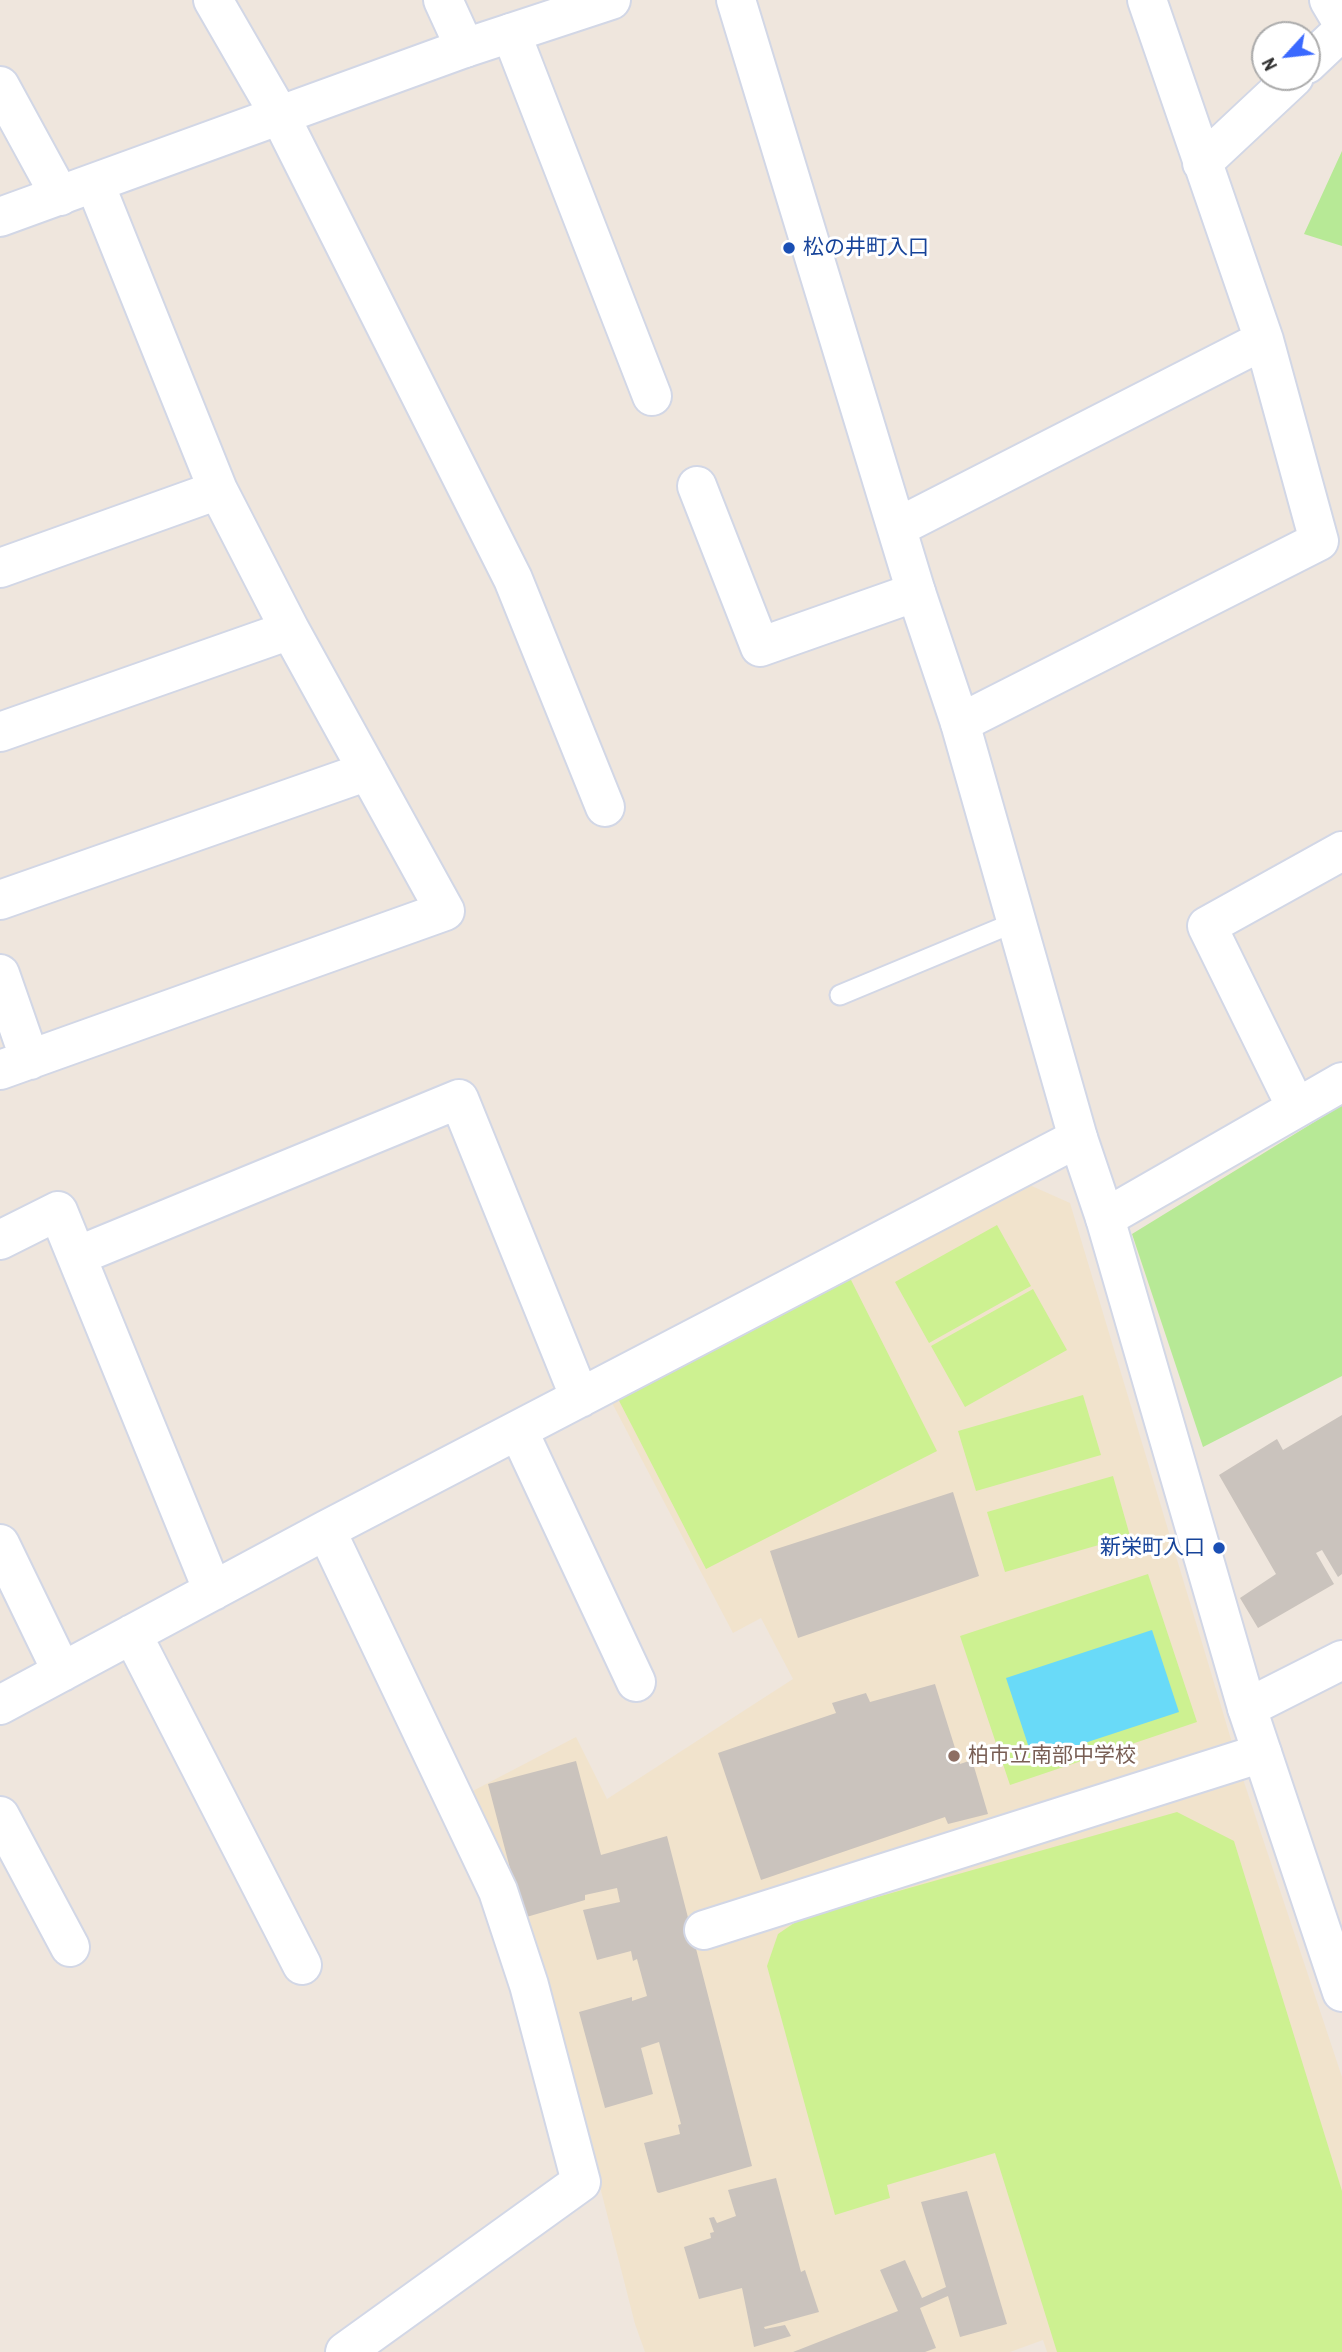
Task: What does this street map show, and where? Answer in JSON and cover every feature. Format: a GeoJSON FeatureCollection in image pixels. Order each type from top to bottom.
{"type":"FeatureCollection","features":[{"type":"Feature","properties":{"kind":"street"},"geometry":{"type":"LineString","coordinates":[[213,0],[280,116],[513,579],[605,807]]}},
{"type":"Feature","properties":{"kind":"street"},"geometry":{"type":"LineString","coordinates":[[443,0],[465,48]]}},
{"type":"Feature","properties":{"kind":"street"},"geometry":{"type":"LineString","coordinates":[[0,217],[465,48],[611,0]]}},
{"type":"Feature","properties":{"kind":"street"},"geometry":{"type":"LineString","coordinates":[[736,0],[916,592],[960,723],[1247,1708],[1342,1992]]}},
{"type":"Feature","properties":{"kind":"street"},"geometry":{"type":"LineString","coordinates":[[960,723],[1319,541],[1264,340],[1147,0]]}},
{"type":"Feature","properties":{"kind":"street"},"geometry":{"type":"LineString","coordinates":[[1329,0],[1342,22]]}},
{"type":"Feature","properties":{"kind":"street"},"geometry":{"type":"LineString","coordinates":[[1321,51],[1342,31]]}},
{"type":"Feature","properties":{"kind":"street"},"geometry":{"type":"LineString","coordinates":[[511,33],[652,396]]}},
{"type":"Feature","properties":{"kind":"street"},"geometry":{"type":"LineString","coordinates":[[0,86],[78,190],[218,490],[290,630],[445,911],[15,1065],[0,974]]}},
{"type":"Feature","properties":{"kind":"street"},"geometry":{"type":"LineString","coordinates":[[1202,163],[1279,91]]}},
{"type":"Feature","properties":{"kind":"street"},"geometry":{"type":"LineString","coordinates":[[898,527],[1264,340]]}},
{"type":"Feature","properties":{"kind":"street"},"geometry":{"type":"LineString","coordinates":[[696,486],[760,647],[916,592]]}},
{"type":"Feature","properties":{"kind":"street"},"geometry":{"type":"LineString","coordinates":[[0,568],[218,490]]}},
{"type":"Feature","properties":{"kind":"street"},"geometry":{"type":"LineString","coordinates":[[0,733],[290,630]]}},
{"type":"Feature","properties":{"kind":"street"},"geometry":{"type":"LineString","coordinates":[[0,900],[368,771]]}},
{"type":"Feature","properties":{"kind":"street"},"geometry":{"type":"LineString","coordinates":[[1296,1107],[1207,926],[1342,851]]}},
{"type":"Feature","properties":{"kind":"street"},"geometry":{"type":"LineString","coordinates":[[1105,1218],[1342,1082]]}},
{"type":"Feature","properties":{"kind":"street"},"geometry":{"type":"LineString","coordinates":[[77,1256],[459,1099],[580,1398]]}},
{"type":"Feature","properties":{"kind":"street"},"geometry":{"type":"LineString","coordinates":[[0,1705],[326,1530],[1079,1138]]}},
{"type":"Feature","properties":{"kind":"street"},"geometry":{"type":"LineString","coordinates":[[0,1240],[58,1211],[214,1591]]}},
{"type":"Feature","properties":{"kind":"street"},"geometry":{"type":"LineString","coordinates":[[518,1430],[636,1682]]}},
{"type":"Feature","properties":{"kind":"street"},"geometry":{"type":"LineString","coordinates":[[326,1530],[498,1891],[529,1985],[581,2182],[345,2352]]}},
{"type":"Feature","properties":{"kind":"street"},"geometry":{"type":"LineString","coordinates":[[0,1544],[62,1672]]}},
{"type":"Feature","properties":{"kind":"street"},"geometry":{"type":"LineString","coordinates":[[132,1634],[302,1965]]}},
{"type":"Feature","properties":{"kind":"street"},"geometry":{"type":"LineString","coordinates":[[1247,1708],[1342,1660]]}},
{"type":"Feature","properties":{"kind":"street"},"geometry":{"type":"LineString","coordinates":[[704,1930],[1262,1754]]}},
{"type":"Feature","properties":{"kind":"street"},"geometry":{"type":"LineString","coordinates":[[0,1816],[70,1947]]}},
{"type":"Feature","properties":{"kind":"lane"},"geometry":{"type":"LineString","coordinates":[[840,995],[1018,921]]}},
{"type":"Feature","properties":{"kind":"shaded area","name":"柏市立南部中学校"},"geometry":{"type":"Polygon","coordinates":[[[1025,1183],[1070,1203],[1242,1776],[1342,2077],[1342,2352],[1047,2352],[1043,2340],[1010,2352],[645,2352],[635,2324],[546,1975],[467,1794],[576,1737],[607,1799],[793,1679],[761,1618],[733,1633],[611,1401],[1025,1183]]]}},
{"type":"Feature","properties":{"kind":"green space"},"geometry":{"type":"Polygon","coordinates":[[[1342,151],[1342,246],[1304,234],[1342,151]]]}},
{"type":"Feature","properties":{"kind":"green space"},"geometry":{"type":"Polygon","coordinates":[[[1342,1105],[1342,1376],[1203,1447],[1132,1234],[1342,1105]]]}},
{"type":"Feature","properties":{"kind":"green space"},"geometry":{"type":"Polygon","coordinates":[[[997,1225],[1031,1286],[929,1343],[895,1282],[997,1225]]]}},
{"type":"Feature","properties":{"kind":"green space"},"geometry":{"type":"Polygon","coordinates":[[[848,1274],[937,1451],[706,1569],[615,1393],[848,1274]]]}},
{"type":"Feature","properties":{"kind":"green space"},"geometry":{"type":"Polygon","coordinates":[[[1033,1289],[1067,1350],[965,1407],[931,1346],[1033,1289]]]}},
{"type":"Feature","properties":{"kind":"green space"},"geometry":{"type":"Polygon","coordinates":[[[1083,1395],[1101,1455],[976,1491],[958,1431],[1083,1395]]]}},
{"type":"Feature","properties":{"kind":"green space"},"geometry":{"type":"Polygon","coordinates":[[[1113,1476],[1130,1536],[1005,1572],[987,1512],[1113,1476]]]}},
{"type":"Feature","properties":{"kind":"green space"},"geometry":{"type":"Polygon","coordinates":[[[1148,1574],[1197,1722],[1010,1785],[960,1636],[1148,1574]]]}},
{"type":"Feature","properties":{"kind":"green space"},"geometry":{"type":"Polygon","coordinates":[[[1177,1812],[1234,1841],[1342,2191],[1342,2352],[1057,2352],[995,2153],[887,2185],[890,2198],[835,2215],[767,1966],[778,1934],[800,1919],[1177,1812]]]}},
{"type":"Feature","properties":{"kind":"water"},"geometry":{"type":"Polygon","coordinates":[[[1152,1630],[1179,1712],[1033,1760],[1006,1678],[1152,1630]]]}},
{"type":"Feature","properties":{"kind":"building"},"geometry":{"type":"Polygon","coordinates":[[[1342,1415],[1342,1574],[1338,1577],[1322,1550],[1316,1553],[1334,1584],[1258,1628],[1240,1598],[1276,1574],[1219,1475],[1277,1439],[1283,1450],[1342,1415]]]}},
{"type":"Feature","properties":{"kind":"building"},"geometry":{"type":"Polygon","coordinates":[[[953,1492],[979,1576],[798,1638],[770,1551],[953,1492]]]}},
{"type":"Feature","properties":{"kind":"building"},"geometry":{"type":"Polygon","coordinates":[[[935,1684],[960,1764],[972,1760],[988,1814],[948,1824],[945,1817],[761,1880],[718,1753],[836,1713],[832,1703],[866,1693],[870,1702],[935,1684]]]}},
{"type":"Feature","properties":{"kind":"building"},"geometry":{"type":"Polygon","coordinates":[[[576,1761],[601,1855],[667,1836],[752,2166],[657,2192],[644,2143],[680,2134],[678,2125],[681,2124],[659,2042],[641,2048],[653,2094],[605,2108],[579,2012],[632,1997],[632,2001],[647,1996],[637,1959],[633,1961],[631,1951],[597,1960],[583,1910],[620,1902],[617,1888],[585,1895],[585,1900],[523,1918],[488,1784],[576,1761]]]}},
{"type":"Feature","properties":{"kind":"building"},"geometry":{"type":"Polygon","coordinates":[[[776,2178],[801,2272],[805,2270],[819,2312],[764,2327],[785,2325],[791,2336],[754,2347],[742,2288],[699,2299],[684,2247],[711,2238],[710,2233],[714,2232],[709,2218],[714,2217],[717,2223],[736,2216],[728,2190],[776,2178]]]}},
{"type":"Feature","properties":{"kind":"building"},"geometry":{"type":"Polygon","coordinates":[[[967,2191],[1007,2324],[960,2337],[948,2296],[920,2308],[936,2348],[925,2352],[793,2352],[898,2311],[880,2270],[905,2260],[922,2298],[946,2287],[921,2202],[967,2191]]]}},
{"type":"Feature","properties":{"kind":"place","name":"松の井町入口"},"geometry":{"type":"Point","coordinates":[789,248]}},
{"type":"Feature","properties":{"kind":"place","name":"新栄町入口"},"geometry":{"type":"Point","coordinates":[1219,1548]}},
{"type":"Feature","properties":{"kind":"place","name":"柏市立南部中学校"},"geometry":{"type":"Point","coordinates":[954,1756]}}]}
